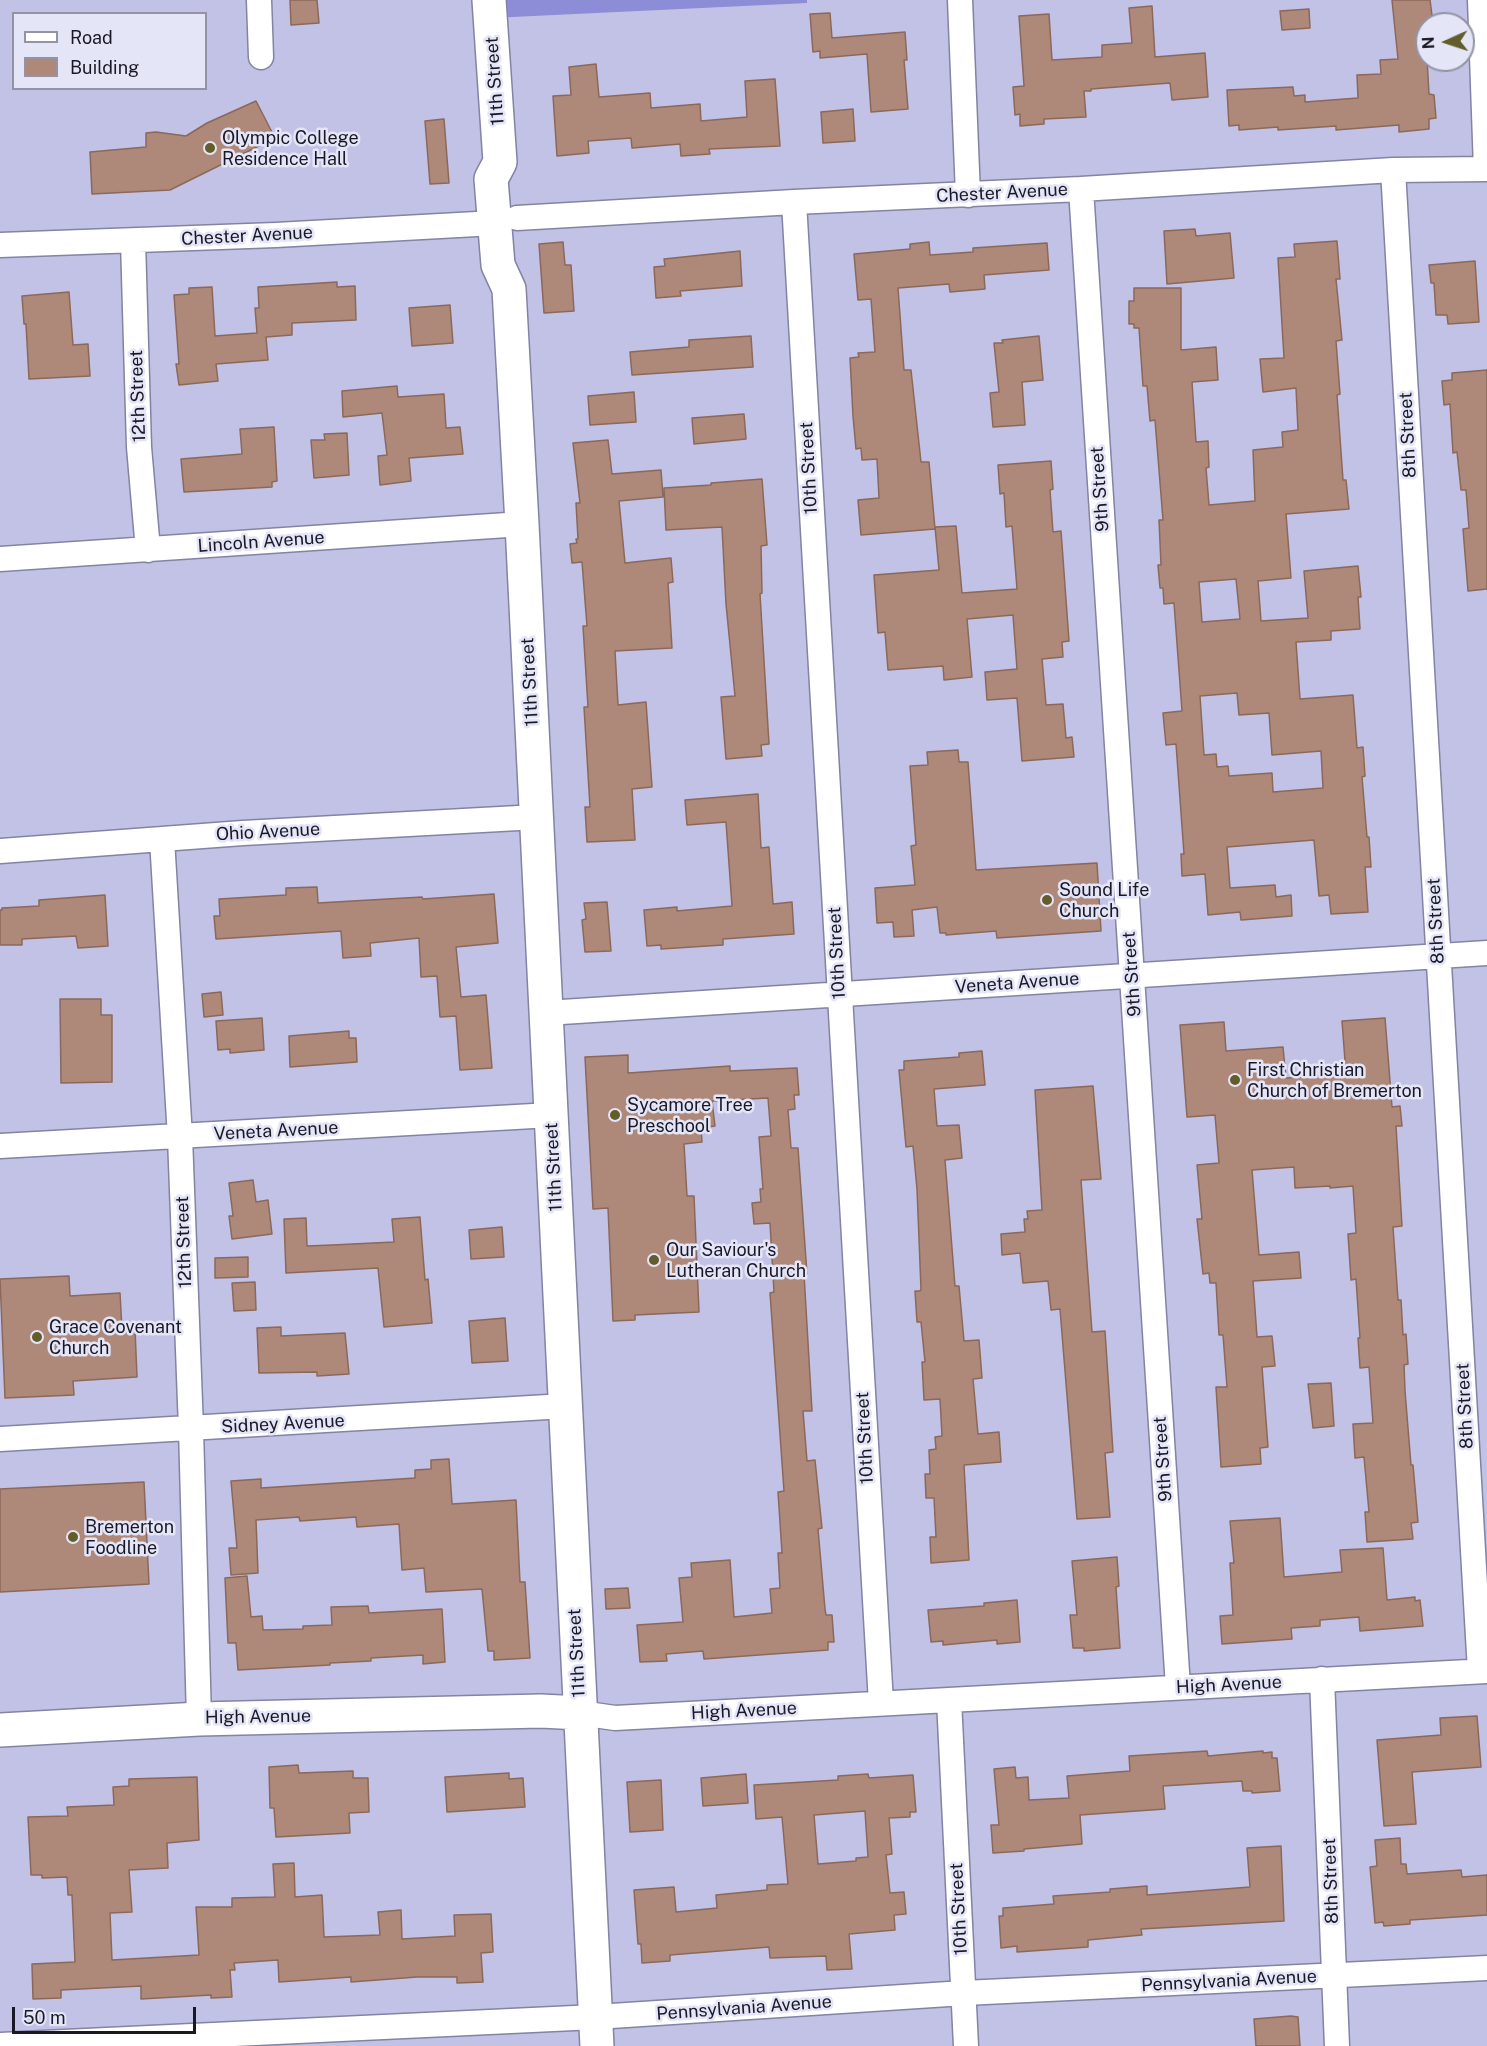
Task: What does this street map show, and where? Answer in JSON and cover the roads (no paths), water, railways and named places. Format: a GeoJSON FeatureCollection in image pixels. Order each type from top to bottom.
{"type":"FeatureCollection","features":[{"type":"Feature","properties":{"kind":"main road","name":"11th Street"},"geometry":{"type":"LineString","coordinates":[[489,0],[500,162],[491,179],[506,221],[498,265],[509,289],[596,2032]]}},
{"type":"Feature","properties":{"kind":"main road","name":"High Avenue"},"geometry":{"type":"LineString","coordinates":[[0,1730],[199,1719],[541,1711],[580,1713]]}},
{"type":"Feature","properties":{"kind":"street"},"geometry":{"type":"LineString","coordinates":[[259,0],[261,57]]}},
{"type":"Feature","properties":{"kind":"street"},"geometry":{"type":"LineString","coordinates":[[960,0],[968,195]]}},
{"type":"Feature","properties":{"kind":"street"},"geometry":{"type":"LineString","coordinates":[[1480,0],[1486,169]]}},
{"type":"Feature","properties":{"kind":"street","name":"Chester Avenue"},"geometry":{"type":"LineString","coordinates":[[0,245],[133,241],[506,221],[794,202],[1081,189],[1393,170],[1486,169]]}},
{"type":"Feature","properties":{"kind":"street","name":"8th Street"},"geometry":{"type":"LineString","coordinates":[[1393,170],[1483,1671]]}},
{"type":"Feature","properties":{"kind":"street","name":"9th Street"},"geometry":{"type":"LineString","coordinates":[[1081,189],[1178,1687]]}},
{"type":"Feature","properties":{"kind":"street","name":"10th Street"},"geometry":{"type":"LineString","coordinates":[[794,202],[880,1703]]}},
{"type":"Feature","properties":{"kind":"street","name":"12th Street"},"geometry":{"type":"LineString","coordinates":[[133,241],[139,447],[147,550]]}},
{"type":"Feature","properties":{"kind":"street","name":"Lincoln Avenue"},"geometry":{"type":"LineString","coordinates":[[0,559],[522,524]]}},
{"type":"Feature","properties":{"kind":"street","name":"Ohio Avenue"},"geometry":{"type":"LineString","coordinates":[[0,850],[537,817]]}},
{"type":"Feature","properties":{"kind":"street","name":"12th Street"},"geometry":{"type":"LineString","coordinates":[[162,839],[180,1137],[199,1719]]}},
{"type":"Feature","properties":{"kind":"street","name":"Veneta Avenue"},"geometry":{"type":"LineString","coordinates":[[546,1013],[1487,953]]}},
{"type":"Feature","properties":{"kind":"street","name":"Veneta Avenue"},"geometry":{"type":"LineString","coordinates":[[0,1146],[551,1115]]}},
{"type":"Feature","properties":{"kind":"street","name":"Sidney Avenue"},"geometry":{"type":"LineString","coordinates":[[0,1439],[565,1406]]}},
{"type":"Feature","properties":{"kind":"street","name":"High Avenue"},"geometry":{"type":"LineString","coordinates":[[580,1713],[615,1718],[1483,1671]]}},
{"type":"Feature","properties":{"kind":"street","name":"8th Street"},"geometry":{"type":"LineString","coordinates":[[1322,1679],[1337,2046]]}},
{"type":"Feature","properties":{"kind":"street","name":"10th Street"},"geometry":{"type":"LineString","coordinates":[[949,1700],[966,2046]]}},
{"type":"Feature","properties":{"kind":"street","name":"Pennsylvania Avenue"},"geometry":{"type":"LineString","coordinates":[[0,2045],[596,2032],[964,1993],[1487,1968]]}},
{"type":"Feature","properties":{"kind":"place","name":"Olympic College Residence Hall"},"geometry":{"type":"Point","coordinates":[210,148]}},
{"type":"Feature","properties":{"kind":"place","name":"Sound Life Church"},"geometry":{"type":"Point","coordinates":[1047,900]}},
{"type":"Feature","properties":{"kind":"place","name":"First Christian Church of Bremerton"},"geometry":{"type":"Point","coordinates":[1235,1080]}},
{"type":"Feature","properties":{"kind":"place","name":"Sycamore Tree Preschool"},"geometry":{"type":"Point","coordinates":[615,1115]}},
{"type":"Feature","properties":{"kind":"place","name":"Our Saviour's Lutheran Church"},"geometry":{"type":"Point","coordinates":[654,1260]}},
{"type":"Feature","properties":{"kind":"place","name":"Grace Covenant Church"},"geometry":{"type":"Point","coordinates":[37,1337]}},
{"type":"Feature","properties":{"kind":"place","name":"Bremerton Foodline"},"geometry":{"type":"Point","coordinates":[73,1537]}}]}
